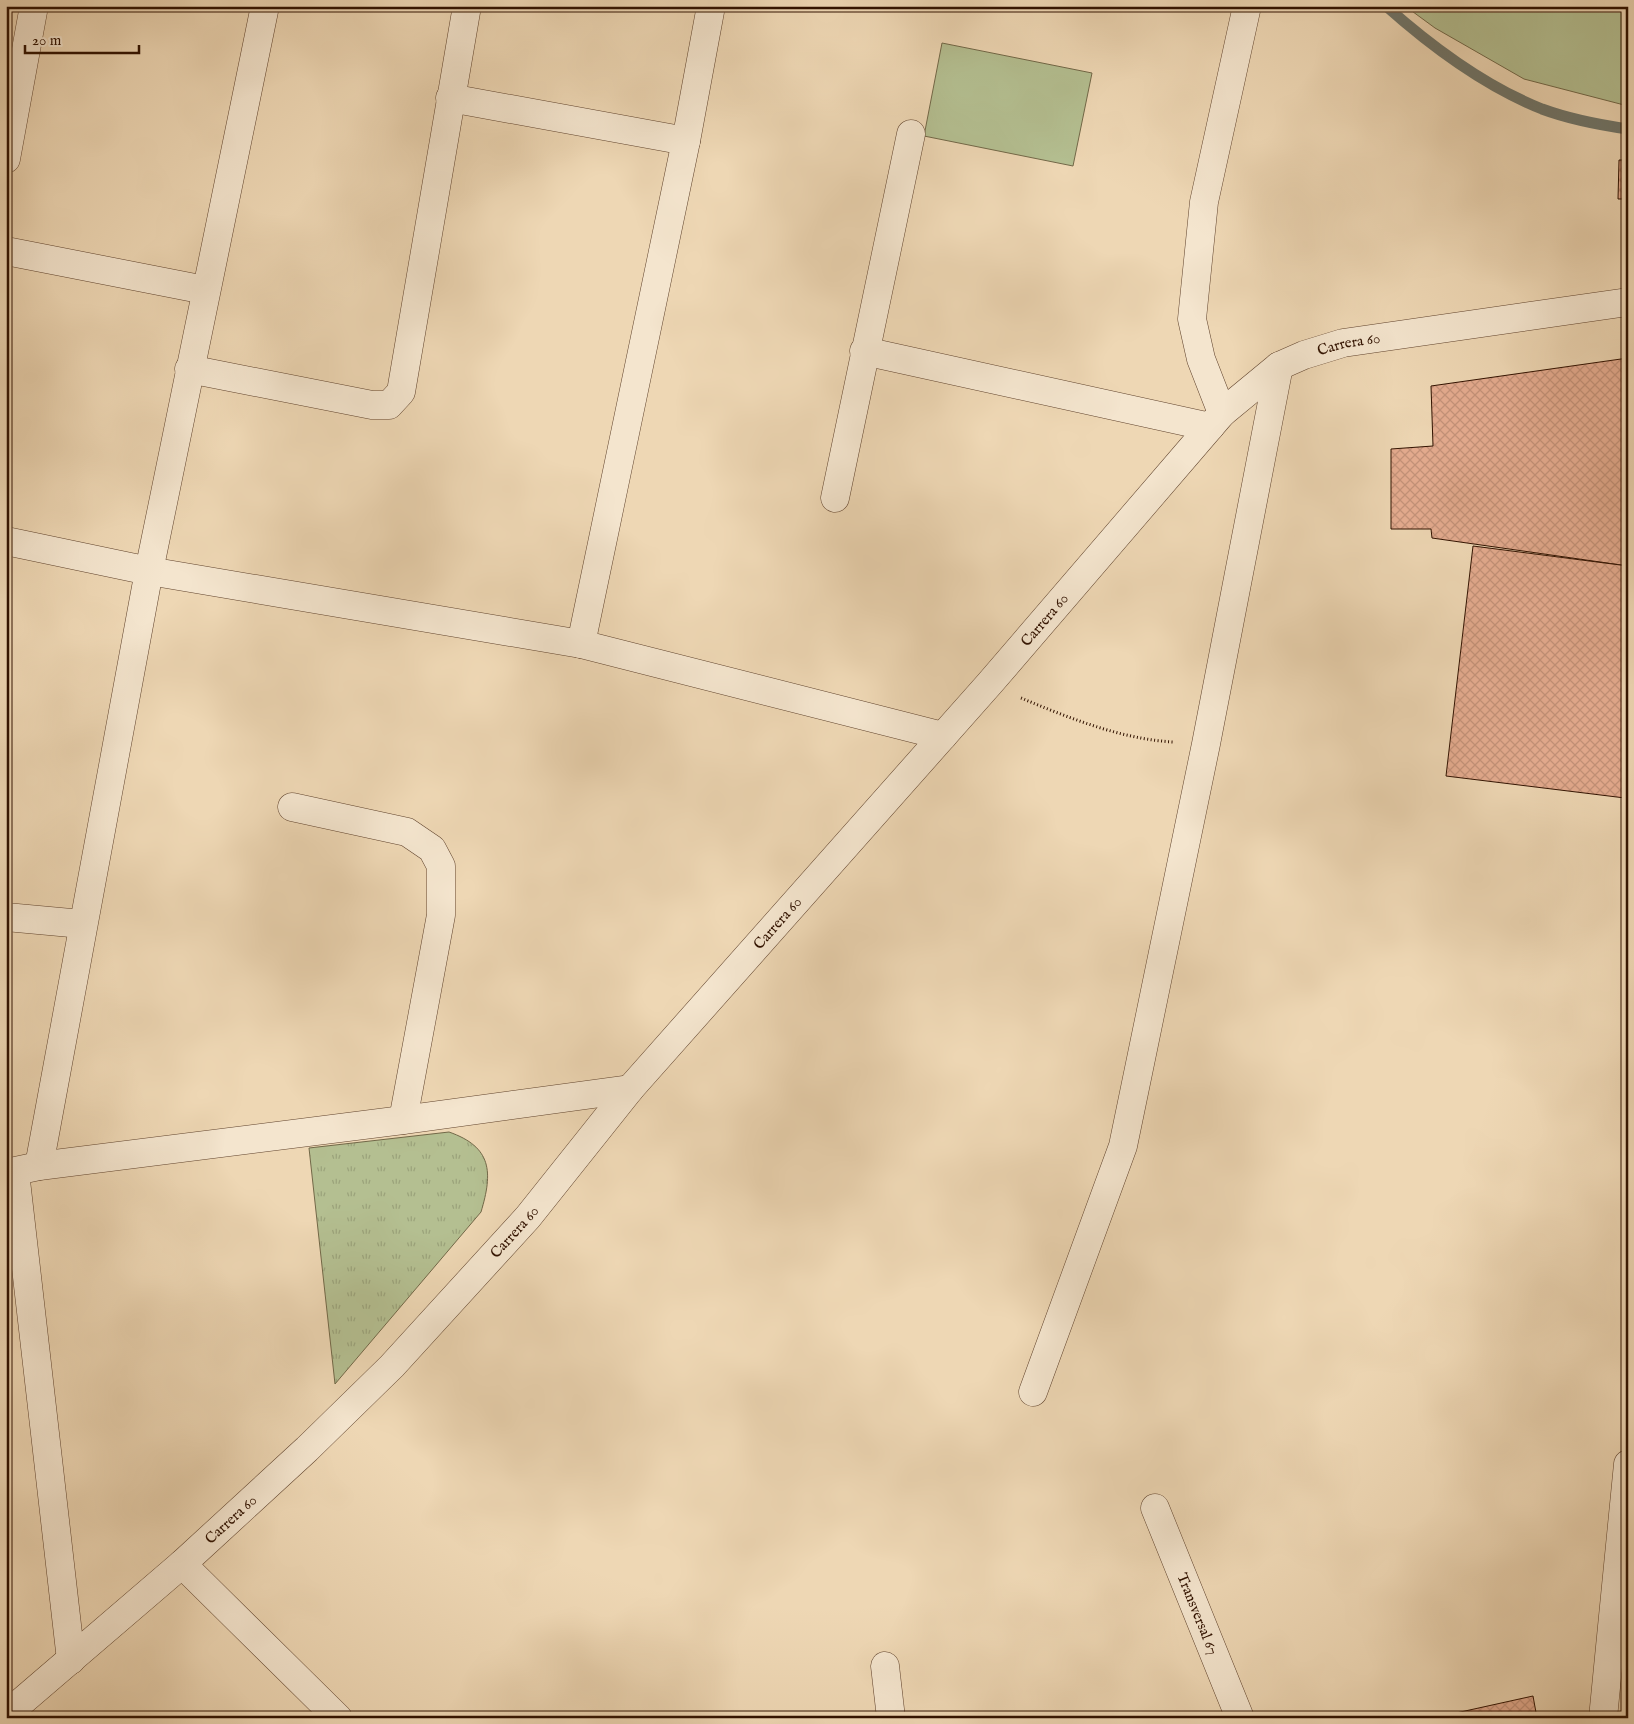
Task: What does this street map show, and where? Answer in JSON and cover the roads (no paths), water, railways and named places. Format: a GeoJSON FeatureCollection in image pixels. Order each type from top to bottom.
{"type":"FeatureCollection","features":[{"type":"Feature","properties":{"kind":"street"},"geometry":{"type":"LineString","coordinates":[[6,159],[34,6]]}},
{"type":"Feature","properties":{"kind":"street"},"geometry":{"type":"LineString","coordinates":[[71,1660],[20,1170],[82,924],[189,369],[265,6]]}},
{"type":"Feature","properties":{"kind":"street"},"geometry":{"type":"LineString","coordinates":[[189,369],[372,405],[389,405],[401,392],[467,6]]}},
{"type":"Feature","properties":{"kind":"street"},"geometry":{"type":"LineString","coordinates":[[581,644],[686,141],[711,6]]}},
{"type":"Feature","properties":{"kind":"street"},"geometry":{"type":"LineString","coordinates":[[864,351],[1216,420],[1192,319],[1204,202],[1247,6]]}},
{"type":"Feature","properties":{"kind":"street"},"geometry":{"type":"LineString","coordinates":[[450,98],[686,141]]}},
{"type":"Feature","properties":{"kind":"street"},"geometry":{"type":"LineString","coordinates":[[835,498],[910,134]]}},
{"type":"Feature","properties":{"kind":"street"},"geometry":{"type":"LineString","coordinates":[[6,251],[205,290]]}},
{"type":"Feature","properties":{"kind":"street","name":"Carrera 60"},"geometry":{"type":"LineString","coordinates":[[6,1715],[182,1564],[307,1449],[392,1366],[528,1217],[630,1089],[990,684],[1216,420],[1279,366],[1304,355],[1343,343],[1628,302]]}},
{"type":"Feature","properties":{"kind":"street"},"geometry":{"type":"LineString","coordinates":[[1033,1392],[1123,1146],[1206,744],[1279,366]]}},
{"type":"Feature","properties":{"kind":"street"},"geometry":{"type":"LineString","coordinates":[[6,541],[149,571],[581,644],[944,736]]}},
{"type":"Feature","properties":{"kind":"street"},"geometry":{"type":"LineString","coordinates":[[292,807],[407,832],[432,849],[441,866],[441,915],[403,1120]]}},
{"type":"Feature","properties":{"kind":"street"},"geometry":{"type":"LineString","coordinates":[[6,917],[82,924]]}},
{"type":"Feature","properties":{"kind":"street"},"geometry":{"type":"LineString","coordinates":[[20,1170],[630,1089]]}},
{"type":"Feature","properties":{"kind":"street"},"geometry":{"type":"LineString","coordinates":[[1603,1718],[1628,1464]]}},
{"type":"Feature","properties":{"kind":"street","name":"Transversal 67"},"geometry":{"type":"LineString","coordinates":[[1155,1508],[1240,1718]]}},
{"type":"Feature","properties":{"kind":"street"},"geometry":{"type":"LineString","coordinates":[[182,1564],[338,1718]]}},
{"type":"Feature","properties":{"kind":"street"},"geometry":{"type":"LineString","coordinates":[[885,1666],[891,1718]]}},
{"type":"Feature","properties":{"kind":"waterway"},"geometry":{"type":"LineString","coordinates":[[1386,6],[1440,51],[1479,77],[1521,100],[1563,116],[1628,129]]}}]}
